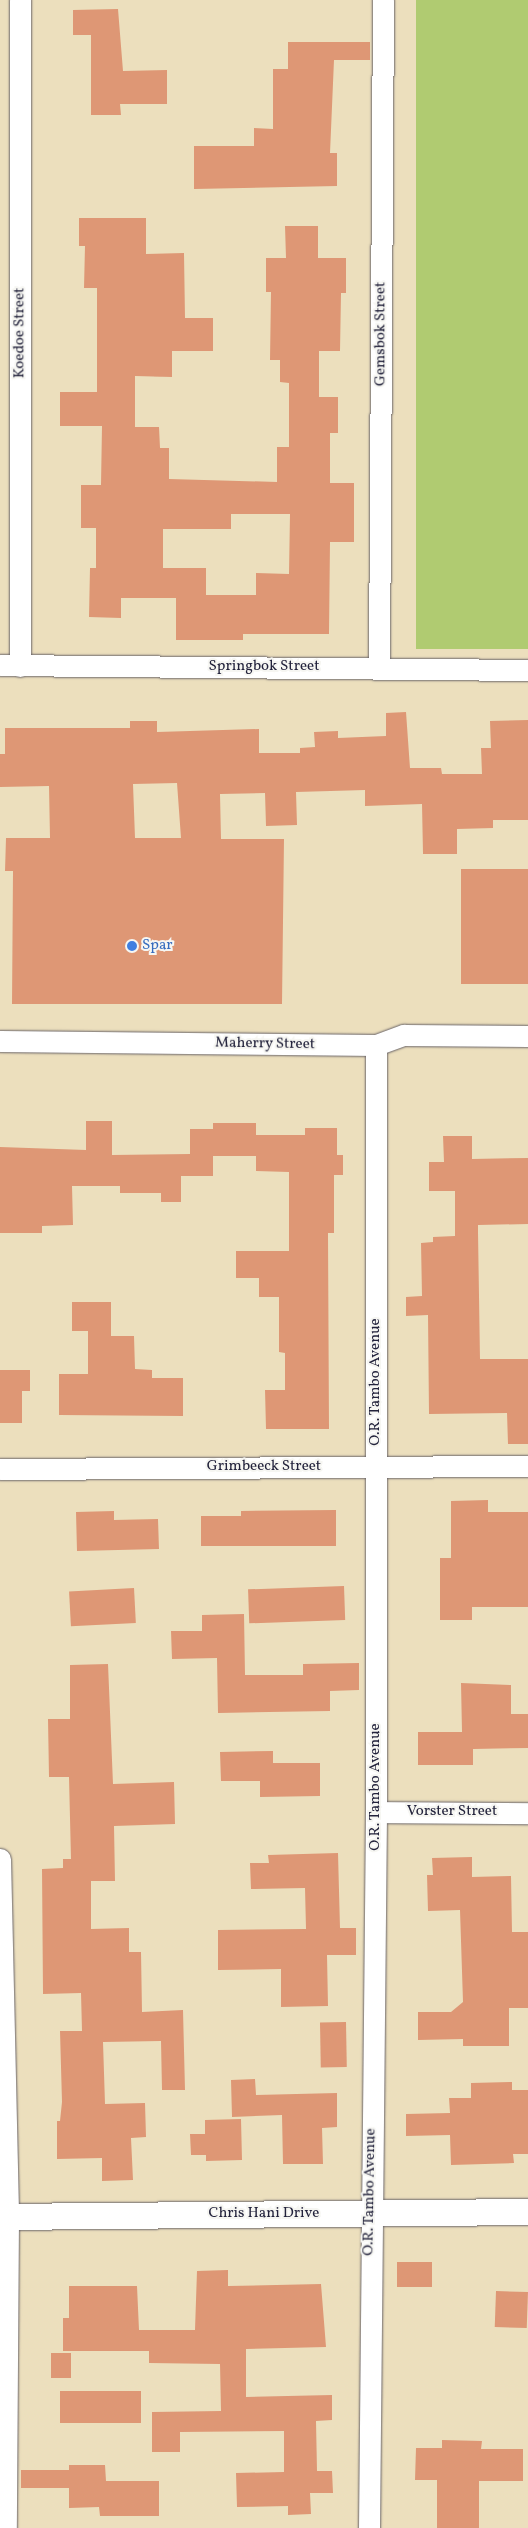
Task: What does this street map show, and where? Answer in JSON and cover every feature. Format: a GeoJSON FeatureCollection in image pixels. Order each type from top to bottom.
{"type":"FeatureCollection","features":[{"type":"Feature","properties":{"kind":"street","name":"Koedoe Street"},"geometry":{"type":"LineString","coordinates":[[10,665],[20,0]]}},
{"type":"Feature","properties":{"kind":"street","name":"Gemsbok Street"},"geometry":{"type":"LineString","coordinates":[[379,668],[383,0]]}},
{"type":"Feature","properties":{"kind":"street","name":"Springbok Street"},"geometry":{"type":"LineString","coordinates":[[10,665],[528,670]]}},
{"type":"Feature","properties":{"kind":"street","name":"Maherry Street"},"geometry":{"type":"LineString","coordinates":[[0,1041],[376,1045],[404,1035],[528,1036]]}},
{"type":"Feature","properties":{"kind":"street","name":"O.R. Tambo Avenue"},"geometry":{"type":"LineString","coordinates":[[369,2528],[370,2214],[376,1812],[376,1045]]}},
{"type":"Feature","properties":{"kind":"street","name":"Grimbeeck Street"},"geometry":{"type":"LineString","coordinates":[[0,1469],[528,1466]]}},
{"type":"Feature","properties":{"kind":"street","name":"Vorster Street"},"geometry":{"type":"LineString","coordinates":[[376,1812],[528,1813]]}},
{"type":"Feature","properties":{"kind":"street"},"geometry":{"type":"LineString","coordinates":[[0,1859],[6,2528]]}},
{"type":"Feature","properties":{"kind":"street","name":"Chris Hani Drive"},"geometry":{"type":"LineString","coordinates":[[4,2217],[528,2212]]}},
{"type":"Feature","properties":{"kind":"green space"},"geometry":{"type":"Polygon","coordinates":[[[416,0],[528,0],[528,649],[416,649],[416,0]]]}},
{"type":"Feature","properties":{"kind":"building"},"geometry":{"type":"Polygon","coordinates":[[[118,9],[123,71],[167,70],[167,104],[120,104],[121,115],[91,115],[91,35],[73,35],[73,10],[118,9]]]}},
{"type":"Feature","properties":{"kind":"building"},"geometry":{"type":"Polygon","coordinates":[[[288,42],[370,42],[370,60],[334,60],[330,153],[337,153],[337,186],[194,189],[194,146],[254,146],[254,128],[273,129],[273,69],[288,69],[288,42]]]}},
{"type":"Feature","properties":{"kind":"building"},"geometry":{"type":"Polygon","coordinates":[[[79,218],[146,218],[146,254],[184,253],[185,318],[213,318],[213,351],[172,351],[172,377],[135,376],[135,427],[159,427],[160,448],[169,448],[169,479],[277,482],[277,447],[289,447],[289,383],[280,382],[280,360],[270,360],[271,292],[266,292],[266,258],[286,258],[285,226],[318,226],[318,258],[346,258],[346,293],[341,293],[340,351],[319,351],[319,397],[338,397],[338,433],[330,433],[330,483],[354,483],[354,542],[330,542],[329,634],[243,634],[243,640],[176,640],[176,598],[121,598],[121,618],[89,617],[90,568],[96,568],[96,528],[81,528],[81,485],[101,485],[102,426],[60,426],[60,392],[97,392],[97,288],[84,288],[85,246],[79,246],[79,218]],[[231,514],[231,529],[163,529],[163,568],[206,568],[206,595],[256,595],[256,573],[289,574],[290,514],[231,514]]]}},
{"type":"Feature","properties":{"kind":"building"},"geometry":{"type":"Polygon","coordinates":[[[406,712],[410,768],[441,768],[442,774],[482,774],[481,748],[491,748],[490,721],[528,720],[528,820],[493,820],[493,828],[457,829],[457,854],[423,854],[422,804],[365,806],[365,790],[296,792],[297,825],[266,826],[265,793],[220,794],[221,839],[284,839],[282,1004],[12,1004],[13,871],[5,871],[6,838],[50,838],[49,786],[0,787],[0,754],[5,754],[5,728],[130,728],[130,721],[157,721],[157,732],[259,729],[259,753],[300,753],[300,748],[315,747],[314,732],[338,731],[338,738],[386,736],[386,713],[406,712]],[[177,783],[133,784],[135,838],[181,838],[177,783]]]}},
{"type":"Feature","properties":{"kind":"building"},"geometry":{"type":"Polygon","coordinates":[[[461,869],[528,869],[528,984],[461,984],[461,869]]]}},
{"type":"Feature","properties":{"kind":"building"},"geometry":{"type":"Polygon","coordinates":[[[86,1121],[112,1121],[112,1155],[190,1154],[190,1129],[213,1129],[213,1123],[256,1123],[256,1135],[305,1135],[305,1128],[337,1128],[337,1155],[343,1155],[343,1175],[334,1175],[334,1233],[328,1233],[329,1429],[266,1429],[265,1390],[285,1390],[285,1353],[279,1352],[279,1297],[259,1297],[259,1278],[236,1278],[236,1251],[289,1251],[289,1172],[256,1171],[256,1156],[213,1156],[213,1176],[181,1176],[181,1202],[161,1202],[161,1193],[120,1193],[120,1186],[72,1186],[73,1225],[42,1226],[42,1233],[0,1233],[0,1147],[86,1150],[86,1121]]]}},
{"type":"Feature","properties":{"kind":"building"},"geometry":{"type":"Polygon","coordinates":[[[443,1136],[472,1136],[472,1159],[528,1158],[528,1224],[478,1225],[478,1232],[480,1359],[528,1359],[528,1444],[508,1444],[507,1413],[429,1414],[428,1315],[406,1316],[406,1297],[422,1296],[421,1243],[433,1242],[433,1237],[455,1236],[455,1191],[429,1191],[429,1162],[444,1162],[443,1136]]]}},
{"type":"Feature","properties":{"kind":"building"},"geometry":{"type":"Polygon","coordinates":[[[72,1302],[111,1302],[111,1336],[134,1336],[135,1369],[152,1370],[152,1378],[183,1378],[183,1416],[59,1415],[59,1374],[88,1374],[88,1331],[72,1331],[72,1302]]]}},
{"type":"Feature","properties":{"kind":"building"},"geometry":{"type":"Polygon","coordinates":[[[0,1370],[30,1370],[30,1391],[22,1391],[22,1423],[0,1423],[0,1370]]]}},
{"type":"Feature","properties":{"kind":"building"},"geometry":{"type":"Polygon","coordinates":[[[488,1500],[488,1512],[528,1512],[528,1607],[472,1607],[472,1620],[440,1620],[440,1558],[451,1558],[451,1501],[488,1500]]]}},
{"type":"Feature","properties":{"kind":"building"},"geometry":{"type":"Polygon","coordinates":[[[336,1510],[336,1546],[201,1546],[201,1516],[241,1516],[241,1511],[336,1510]]]}},
{"type":"Feature","properties":{"kind":"building"},"geometry":{"type":"Polygon","coordinates":[[[114,1511],[114,1520],[158,1519],[159,1549],[77,1551],[76,1512],[114,1511]]]}},
{"type":"Feature","properties":{"kind":"building"},"geometry":{"type":"Polygon","coordinates":[[[344,1586],[345,1620],[249,1623],[248,1589],[344,1586]]]}},
{"type":"Feature","properties":{"kind":"building"},"geometry":{"type":"Polygon","coordinates":[[[134,1588],[136,1623],[71,1626],[69,1591],[134,1588]]]}},
{"type":"Feature","properties":{"kind":"building"},"geometry":{"type":"Polygon","coordinates":[[[244,1614],[245,1675],[303,1675],[303,1664],[359,1663],[359,1690],[330,1691],[330,1711],[218,1713],[217,1658],[172,1659],[171,1631],[202,1631],[202,1615],[244,1614]]]}},
{"type":"Feature","properties":{"kind":"building"},"geometry":{"type":"Polygon","coordinates":[[[108,1664],[113,1784],[174,1782],[175,1824],[114,1826],[115,1881],[91,1881],[91,1929],[129,1928],[129,1952],[141,1952],[142,2012],[183,2010],[185,2090],[162,2090],[161,2041],[103,2042],[105,2104],[145,2103],[146,2137],[131,2138],[133,2180],[102,2181],[102,2158],[57,2159],[57,2121],[60,2121],[62,2102],[60,2031],[82,2031],[81,1993],[43,1994],[42,1869],[63,1868],[63,1859],[71,1859],[69,1777],[49,1777],[48,1719],[70,1719],[70,1665],[108,1664]]]}},
{"type":"Feature","properties":{"kind":"building"},"geometry":{"type":"Polygon","coordinates":[[[461,1683],[511,1685],[511,1714],[528,1714],[528,1748],[473,1749],[473,1765],[418,1765],[418,1732],[462,1732],[461,1683]]]}},
{"type":"Feature","properties":{"kind":"building"},"geometry":{"type":"Polygon","coordinates":[[[273,1751],[273,1763],[320,1763],[320,1796],[260,1797],[260,1781],[221,1781],[220,1752],[273,1751]]]}},
{"type":"Feature","properties":{"kind":"building"},"geometry":{"type":"Polygon","coordinates":[[[338,1853],[340,1928],[356,1928],[356,1955],[327,1955],[328,2006],[281,2007],[281,1969],[218,1970],[218,1930],[306,1929],[305,1888],[251,1889],[250,1863],[269,1863],[268,1855],[338,1853]]]}},
{"type":"Feature","properties":{"kind":"building"},"geometry":{"type":"Polygon","coordinates":[[[472,1857],[472,1877],[511,1876],[512,1932],[528,1932],[528,2008],[509,2008],[509,2046],[463,2046],[463,2039],[418,2040],[418,2012],[451,2012],[463,2002],[460,1910],[428,1911],[427,1875],[433,1875],[432,1858],[472,1857]]]}},
{"type":"Feature","properties":{"kind":"building"},"geometry":{"type":"Polygon","coordinates":[[[320,2022],[346,2022],[347,2067],[321,2067],[320,2022]]]}},
{"type":"Feature","properties":{"kind":"building"},"geometry":{"type":"Polygon","coordinates":[[[255,2079],[256,2095],[337,2093],[337,2127],[322,2128],[323,2164],[283,2164],[282,2115],[232,2117],[231,2080],[255,2079]]]}},
{"type":"Feature","properties":{"kind":"building"},"geometry":{"type":"Polygon","coordinates":[[[512,2082],[512,2090],[528,2090],[528,2154],[513,2154],[514,2163],[451,2165],[450,2135],[406,2136],[406,2114],[450,2113],[449,2098],[471,2098],[471,2083],[512,2082]]]}},
{"type":"Feature","properties":{"kind":"building"},"geometry":{"type":"Polygon","coordinates":[[[241,2119],[242,2160],[206,2161],[206,2155],[191,2155],[190,2134],[205,2134],[205,2120],[241,2119]]]}},
{"type":"Feature","properties":{"kind":"building"},"geometry":{"type":"Polygon","coordinates":[[[397,2262],[432,2262],[432,2287],[397,2287],[397,2262]]]}},
{"type":"Feature","properties":{"kind":"building"},"geometry":{"type":"Polygon","coordinates":[[[228,2270],[228,2286],[321,2284],[326,2347],[246,2349],[246,2397],[332,2395],[332,2420],[316,2421],[317,2471],[332,2471],[333,2493],[310,2493],[311,2514],[288,2515],[288,2506],[237,2507],[236,2473],[284,2472],[284,2431],[180,2432],[180,2452],[152,2452],[152,2412],[221,2411],[220,2364],[149,2363],[149,2351],[63,2351],[63,2318],[69,2318],[69,2286],[137,2286],[139,2330],[195,2330],[197,2271],[228,2270]]]}},
{"type":"Feature","properties":{"kind":"building"},"geometry":{"type":"Polygon","coordinates":[[[496,2291],[528,2292],[527,2328],[495,2327],[496,2291]]]}},
{"type":"Feature","properties":{"kind":"building"},"geometry":{"type":"Polygon","coordinates":[[[51,2353],[71,2353],[71,2378],[51,2378],[51,2353]]]}},
{"type":"Feature","properties":{"kind":"building"},"geometry":{"type":"Polygon","coordinates":[[[60,2391],[141,2391],[141,2423],[60,2423],[60,2391]]]}},
{"type":"Feature","properties":{"kind":"building"},"geometry":{"type":"Polygon","coordinates":[[[442,2440],[482,2441],[481,2449],[523,2449],[523,2481],[479,2481],[479,2528],[437,2528],[437,2480],[415,2480],[416,2448],[442,2448],[442,2440]]]}},
{"type":"Feature","properties":{"kind":"building"},"geometry":{"type":"Polygon","coordinates":[[[69,2465],[105,2465],[106,2481],[159,2481],[159,2516],[100,2516],[99,2507],[69,2508],[69,2488],[21,2488],[21,2470],[69,2470],[69,2465]]]}},
{"type":"Feature","properties":{"kind":"place","name":"Spar"},"geometry":{"type":"Point","coordinates":[132,946]}}]}
